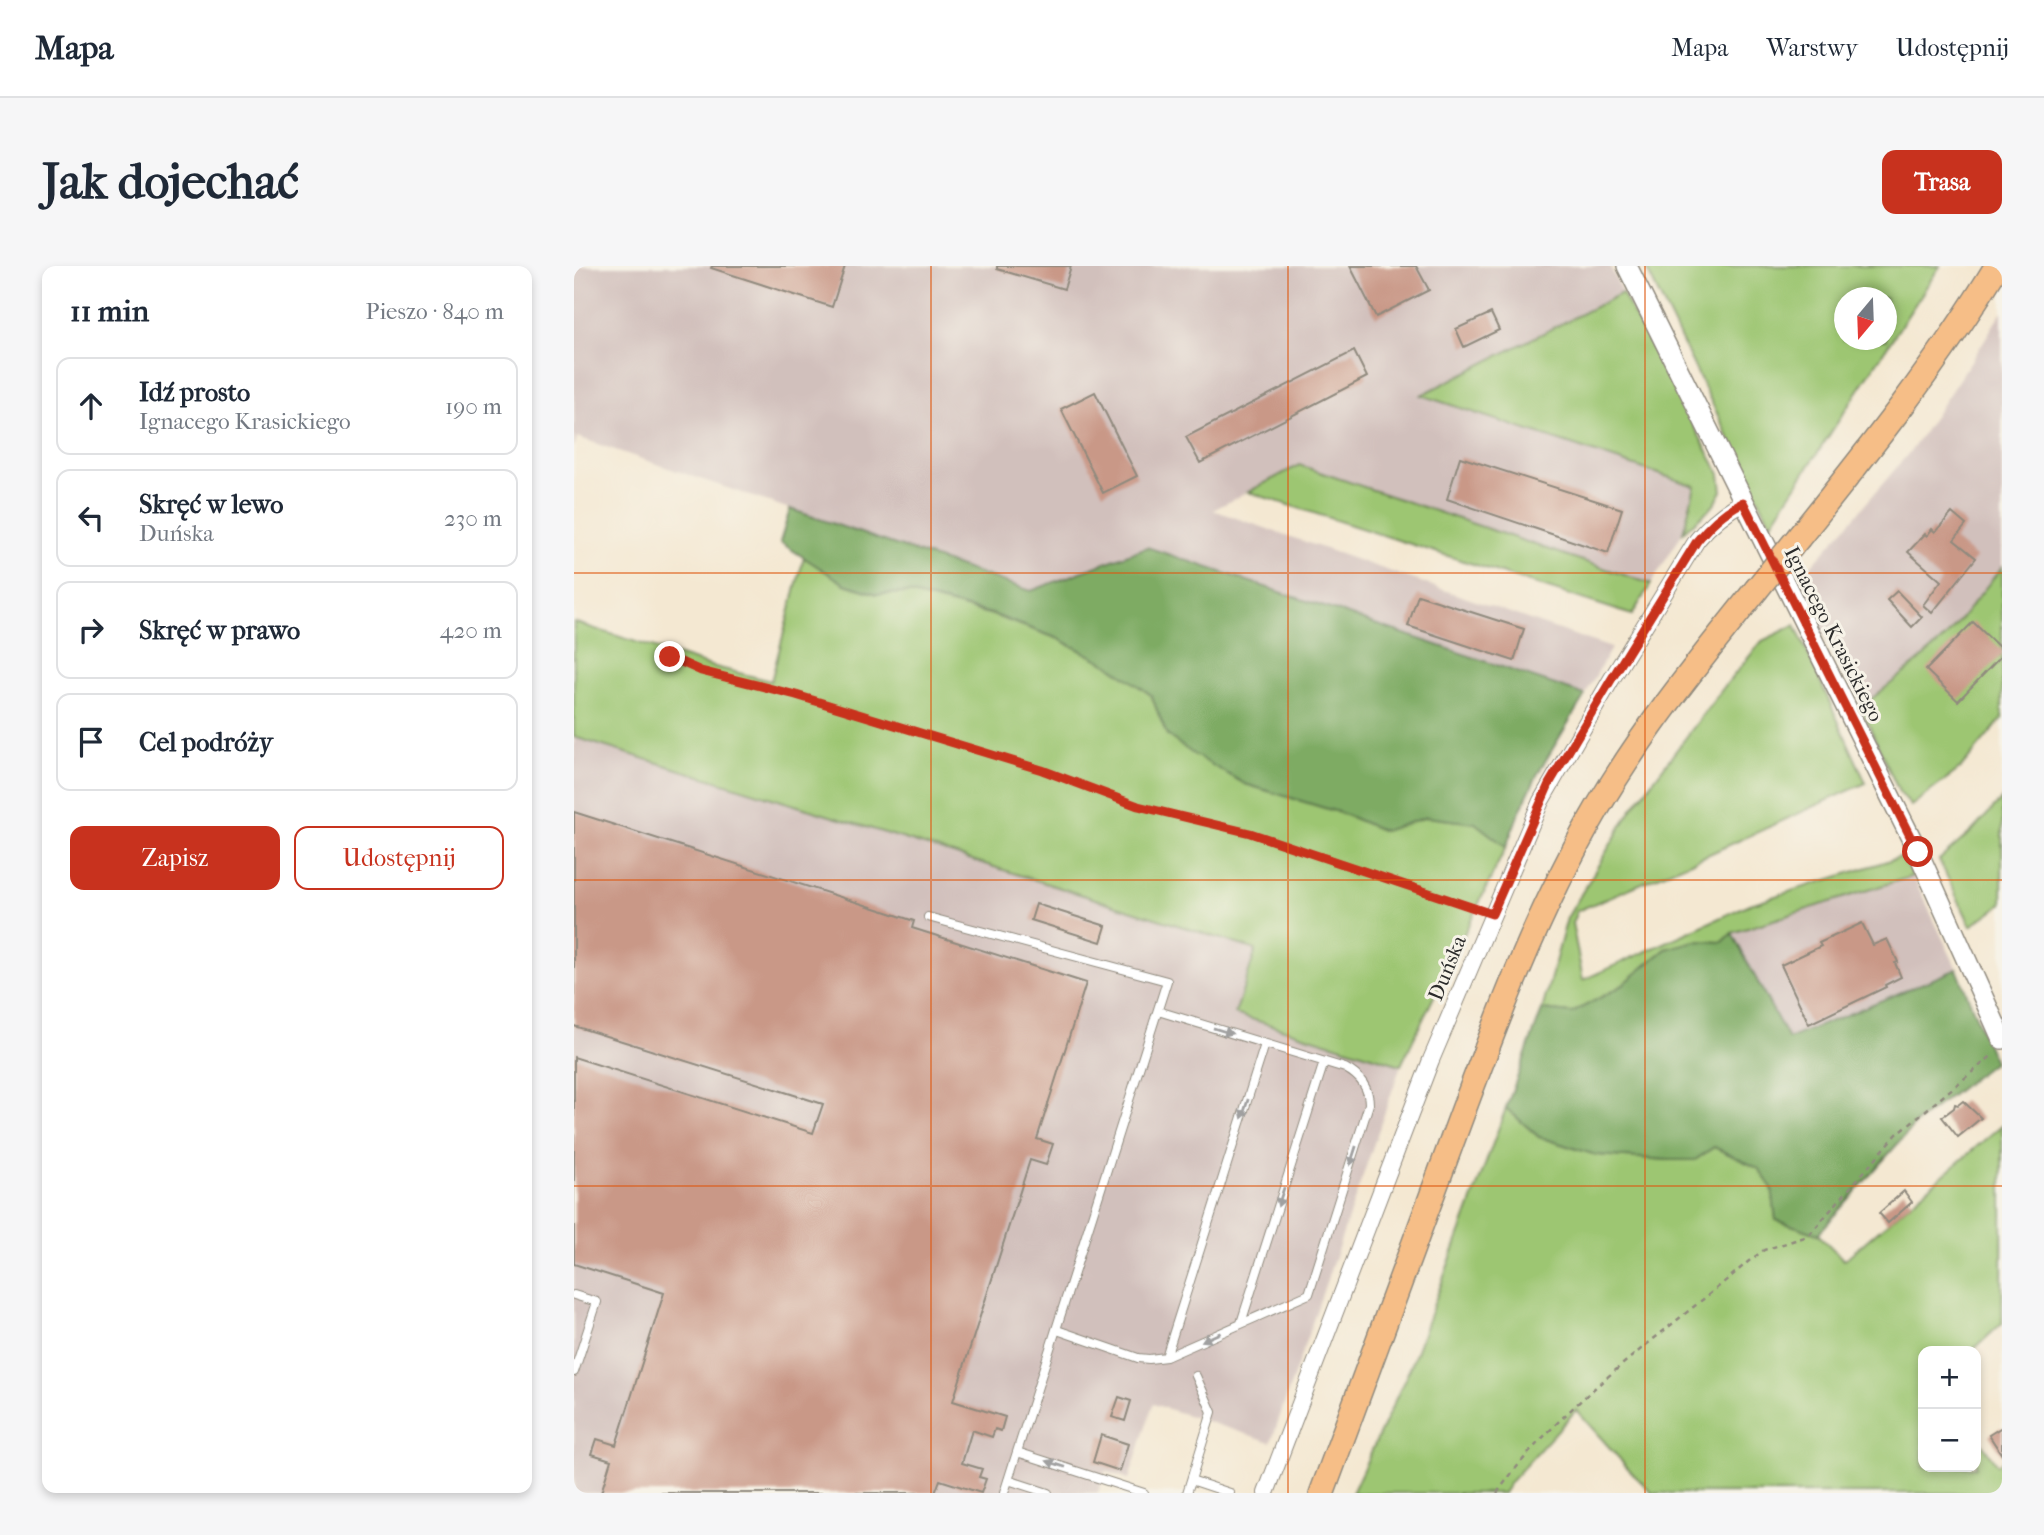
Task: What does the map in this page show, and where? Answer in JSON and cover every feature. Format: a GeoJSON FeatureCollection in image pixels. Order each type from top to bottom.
{"type":"FeatureCollection","features":[{"type":"Feature","properties":{"kind":"main road"},"geometry":{"type":"LineString","coordinates":[[1322,1493],[1508,991],[1552,892],[1597,808],[1678,688],[1873,445],[1966,317],[1997,266]]}},
{"type":"Feature","properties":{"kind":"street","name":"Ignacego Krasickiego"},"geometry":{"type":"LineString","coordinates":[[1627,266],[1918,852],[2000,1029]]}},
{"type":"Feature","properties":{"kind":"street","name":"Duńska"},"geometry":{"type":"LineString","coordinates":[[1266,1493],[1413,1105],[1549,784],[1697,541],[1717,518],[1743,502]]}},
{"type":"Feature","properties":{"kind":"lane"},"geometry":{"type":"LineString","coordinates":[[928,917],[1167,981],[1004,1493]]}},
{"type":"Feature","properties":{"kind":"lane"},"geometry":{"type":"LineString","coordinates":[[1057,1330],[1138,1357],[1166,1357],[1309,1294],[1369,1104],[1366,1087],[1345,1068],[1158,1011]]}},
{"type":"Feature","properties":{"kind":"lane"},"geometry":{"type":"LineString","coordinates":[[1166,1357],[1265,1044]]}},
{"type":"Feature","properties":{"kind":"lane"},"geometry":{"type":"LineString","coordinates":[[1241,1323],[1324,1062]]}},
{"type":"Feature","properties":{"kind":"lane"},"geometry":{"type":"LineString","coordinates":[[574,1295],[597,1302],[574,1372]]}},
{"type":"Feature","properties":{"kind":"lane"},"geometry":{"type":"LineString","coordinates":[[1187,1493],[1212,1412],[1196,1376]]}},
{"type":"Feature","properties":{"kind":"lane"},"geometry":{"type":"LineString","coordinates":[[1017,1452],[1144,1493]]}},
{"type":"Feature","properties":{"kind":"lane"},"geometry":{"type":"LineString","coordinates":[[1008,1480],[1048,1493]]}},
{"type":"Feature","properties":{"kind":"lane"},"geometry":{"type":"LineString","coordinates":[[1191,1480],[1230,1493]]}},
{"type":"Feature","properties":{"kind":"path"},"geometry":{"type":"LineString","coordinates":[[670,657],[701,671],[796,695],[1042,770],[1138,806],[1250,833],[1492,914]]}},
{"type":"Feature","properties":{"kind":"path"},"geometry":{"type":"LineString","coordinates":[[1497,1493],[1564,1416],[1749,1261],[1764,1250],[1808,1236],[1897,1134],[2002,1048]]}},
{"type":"Feature","properties":{"kind":"shaded area"},"geometry":{"type":"Polygon","coordinates":[[[574,266],[1610,266],[1622,293],[1422,395],[1695,486],[1683,532],[1651,584],[1299,465],[1213,510],[1611,648],[1585,695],[1147,547],[1031,591],[577,437],[574,449],[574,266]]]}},
{"type":"Feature","properties":{"kind":"shaded area"},"geometry":{"type":"Polygon","coordinates":[[[2002,311],[2002,567],[1948,635],[1861,707],[1796,583],[1913,448],[2002,311]]]}},
{"type":"Feature","properties":{"kind":"shaded area"},"geometry":{"type":"Polygon","coordinates":[[[574,737],[1256,950],[1235,1014],[1401,1065],[1271,1442],[1153,1404],[1129,1479],[1105,1471],[1098,1493],[574,1493],[574,737]]]}},
{"type":"Feature","properties":{"kind":"shaded area"},"geometry":{"type":"Polygon","coordinates":[[[1913,876],[1957,969],[1788,1039],[1732,933],[1913,876]]]}},
{"type":"Feature","properties":{"kind":"green space"},"geometry":{"type":"Polygon","coordinates":[[[1645,266],[1940,266],[1897,332],[1897,287],[1834,287],[1834,350],[1885,350],[1771,524],[1645,266]]]}},
{"type":"Feature","properties":{"kind":"green space"},"geometry":{"type":"Polygon","coordinates":[[[1622,293],[1720,474],[1722,491],[1714,505],[1683,532],[1695,486],[1421,395],[1622,293]]]}},
{"type":"Feature","properties":{"kind":"green space"},"geometry":{"type":"Polygon","coordinates":[[[1299,465],[1651,584],[1632,615],[1248,492],[1299,465]]]}},
{"type":"Feature","properties":{"kind":"green space"},"geometry":{"type":"Polygon","coordinates":[[[790,509],[1031,591],[1147,547],[1585,695],[1537,775],[1506,847],[1475,823],[1426,817],[1384,831],[1341,813],[1245,784],[1193,754],[1167,735],[1151,695],[1109,665],[1059,639],[992,614],[908,593],[877,594],[845,584],[780,542],[790,509]]]}},
{"type":"Feature","properties":{"kind":"green space"},"geometry":{"type":"Polygon","coordinates":[[[804,557],[845,584],[876,594],[908,593],[992,615],[1059,639],[1109,665],[1151,695],[1167,735],[1245,784],[1341,813],[1383,831],[1426,817],[1476,823],[1506,847],[1401,1065],[1235,1014],[1256,950],[574,737],[574,622],[711,666],[771,681],[804,557]]]}},
{"type":"Feature","properties":{"kind":"green space"},"geometry":{"type":"Polygon","coordinates":[[[2002,567],[2002,719],[1961,768],[1911,806],[1899,792],[1861,707],[1948,635],[2002,567]]]}},
{"type":"Feature","properties":{"kind":"green space"},"geometry":{"type":"Polygon","coordinates":[[[1795,625],[1866,783],[1577,911],[1572,923],[1583,980],[1750,904],[1900,857],[1913,876],[1732,933],[1723,942],[1695,941],[1666,949],[1620,987],[1572,1013],[1542,1010],[1567,918],[1631,810],[1762,641],[1795,625]]]}},
{"type":"Feature","properties":{"kind":"green space"},"geometry":{"type":"Polygon","coordinates":[[[2002,799],[2002,904],[1971,926],[1939,860],[1971,832],[2002,799]]]}},
{"type":"Feature","properties":{"kind":"green space"},"geometry":{"type":"Polygon","coordinates":[[[1732,933],[1788,1039],[1957,969],[1994,1062],[1917,1122],[1818,1234],[1776,1220],[1772,1188],[1758,1168],[1714,1147],[1695,1160],[1596,1155],[1539,1137],[1506,1108],[1542,1010],[1572,1013],[1620,987],[1666,949],[1695,941],[1723,942],[1732,933]]]}},
{"type":"Feature","properties":{"kind":"green space"},"geometry":{"type":"Polygon","coordinates":[[[1506,1108],[1539,1137],[1596,1155],[1695,1160],[1714,1147],[1758,1168],[1772,1188],[1776,1220],[1818,1234],[1844,1260],[2002,1125],[2002,1323],[1977,1346],[1918,1346],[1918,1472],[1981,1472],[1981,1442],[1997,1465],[2002,1461],[2002,1493],[1653,1493],[1576,1410],[1503,1493],[1352,1493],[1411,1366],[1506,1108]]]}},
{"type":"Feature","properties":{"kind":"building"},"geometry":{"type":"Polygon","coordinates":[[[845,266],[832,307],[711,268],[845,266]]]}},
{"type":"Feature","properties":{"kind":"building"},"geometry":{"type":"Polygon","coordinates":[[[997,266],[1071,266],[1064,289],[997,269],[997,266]]]}},
{"type":"Feature","properties":{"kind":"building"},"geometry":{"type":"Polygon","coordinates":[[[1350,266],[1416,266],[1429,290],[1376,317],[1350,266]]]}},
{"type":"Feature","properties":{"kind":"building"},"geometry":{"type":"Polygon","coordinates":[[[1491,313],[1499,330],[1464,347],[1456,329],[1491,313]]]}},
{"type":"Feature","properties":{"kind":"building"},"geometry":{"type":"Polygon","coordinates":[[[1354,351],[1367,377],[1200,463],[1186,437],[1354,351]]]}},
{"type":"Feature","properties":{"kind":"building"},"geometry":{"type":"Polygon","coordinates":[[[1095,392],[1137,476],[1103,493],[1061,409],[1095,392]]]}},
{"type":"Feature","properties":{"kind":"building"},"geometry":{"type":"Polygon","coordinates":[[[1460,457],[1622,509],[1608,553],[1447,499],[1460,457]]]}},
{"type":"Feature","properties":{"kind":"building"},"geometry":{"type":"Polygon","coordinates":[[[1952,513],[1966,525],[1954,540],[1976,558],[1932,613],[1923,605],[1941,581],[1908,552],[1925,534],[1927,536],[1932,529],[1935,532],[1952,513]]]}},
{"type":"Feature","properties":{"kind":"building"},"geometry":{"type":"Polygon","coordinates":[[[1897,591],[1922,617],[1912,627],[1887,600],[1897,591]]]}},
{"type":"Feature","properties":{"kind":"building"},"geometry":{"type":"Polygon","coordinates":[[[1418,595],[1524,629],[1514,661],[1408,626],[1418,595]]]}},
{"type":"Feature","properties":{"kind":"building"},"geometry":{"type":"Polygon","coordinates":[[[1973,622],[2002,650],[2002,655],[1958,701],[1926,670],[1973,622]]]}},
{"type":"Feature","properties":{"kind":"building"},"geometry":{"type":"Polygon","coordinates":[[[574,812],[914,921],[912,928],[1086,983],[1037,1139],[1053,1144],[1046,1165],[1030,1160],[953,1401],[1005,1417],[1001,1431],[995,1429],[992,1437],[972,1430],[962,1463],[982,1469],[979,1477],[986,1479],[981,1493],[940,1480],[935,1493],[601,1493],[611,1460],[592,1454],[597,1439],[616,1445],[664,1293],[574,1264],[574,1057],[813,1133],[823,1104],[574,1026],[574,812]]]}},
{"type":"Feature","properties":{"kind":"building"},"geometry":{"type":"Polygon","coordinates":[[[1036,904],[1106,926],[1101,942],[1031,920],[1036,904]]]}},
{"type":"Feature","properties":{"kind":"building"},"geometry":{"type":"Polygon","coordinates":[[[1862,923],[1873,945],[1887,939],[1898,962],[1895,963],[1901,977],[1809,1024],[1781,965],[1862,923]]]}},
{"type":"Feature","properties":{"kind":"building"},"geometry":{"type":"Polygon","coordinates":[[[1963,1101],[1981,1118],[1958,1137],[1942,1117],[1954,1108],[1955,1104],[1963,1101]]]}},
{"type":"Feature","properties":{"kind":"building"},"geometry":{"type":"Polygon","coordinates":[[[1904,1191],[1912,1202],[1888,1223],[1879,1213],[1904,1191]]]}},
{"type":"Feature","properties":{"kind":"building"},"geometry":{"type":"Polygon","coordinates":[[[1119,1397],[1131,1401],[1125,1421],[1112,1417],[1119,1397]]]}},
{"type":"Feature","properties":{"kind":"building"},"geometry":{"type":"Polygon","coordinates":[[[2002,1427],[2002,1455],[1989,1435],[2002,1427]]]}},
{"type":"Feature","properties":{"kind":"building"},"geometry":{"type":"Polygon","coordinates":[[[1101,1435],[1128,1444],[1120,1471],[1093,1462],[1101,1435]]]}},
{"type":"Feature","properties":{"kind":"route"},"geometry":{"type":"LineString","coordinates":[[670,657],[701,671],[796,695],[1042,770],[1138,806],[1250,833],[1492,914],[1549,784],[1611,680],[1697,541],[1710,524],[1743,502],[1918,852]]}}]}
